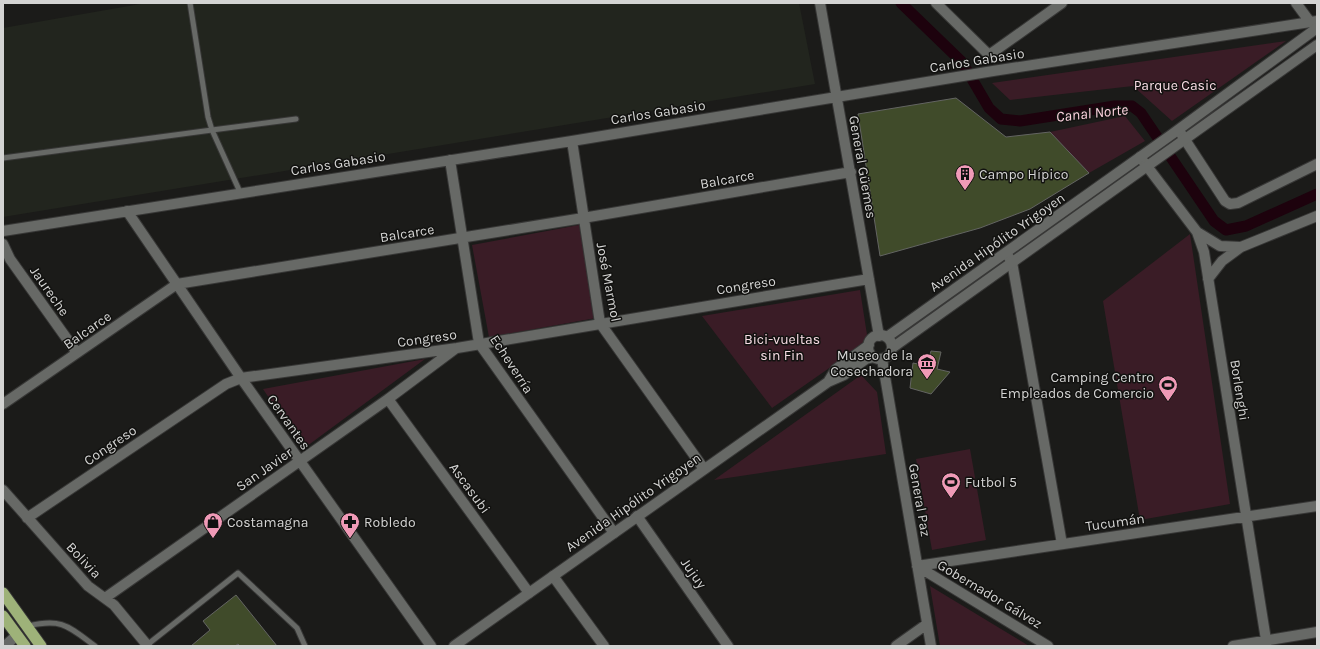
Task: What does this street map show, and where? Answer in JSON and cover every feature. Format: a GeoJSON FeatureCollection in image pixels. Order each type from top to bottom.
{"type":"FeatureCollection","features":[{"type":"Feature","properties":{"kind":"highway"},"geometry":{"type":"LineString","coordinates":[[3,594],[41,646]]}},
{"type":"Feature","properties":{"kind":"highway"},"geometry":{"type":"LineString","coordinates":[[3,616],[25,646]]}},
{"type":"Feature","properties":{"kind":"street","name":"General Güemes"},"geometry":{"type":"LineString","coordinates":[[820,3],[869,279],[883,337]]}},
{"type":"Feature","properties":{"kind":"street"},"geometry":{"type":"LineString","coordinates":[[936,3],[989,55],[990,71]]}},
{"type":"Feature","properties":{"kind":"street"},"geometry":{"type":"LineString","coordinates":[[989,55],[1062,3]]}},
{"type":"Feature","properties":{"kind":"street"},"geometry":{"type":"LineString","coordinates":[[1296,3],[1315,24]]}},
{"type":"Feature","properties":{"kind":"street","name":"Carlos Gabasio"},"geometry":{"type":"LineString","coordinates":[[3,231],[240,192],[572,141],[990,71],[1315,24]]}},
{"type":"Feature","properties":{"kind":"street","name":"Avenida Hipólito Yrigoyen"},"geometry":{"type":"LineString","coordinates":[[828,382],[836,369],[869,345],[872,339],[883,337],[1006,253],[1151,150],[1315,24]]}},
{"type":"Feature","properties":{"kind":"street","name":"Avenida Hipólito Yrigoyen"},"geometry":{"type":"LineString","coordinates":[[454,646],[466,642],[529,593],[828,382],[844,374],[866,359],[888,357],[892,348],[1317,45]]}},
{"type":"Feature","properties":{"kind":"street"},"geometry":{"type":"LineString","coordinates":[[1174,133],[1225,201],[1230,204],[1238,203],[1317,164]]}},
{"type":"Feature","properties":{"kind":"street","name":"José Marmol"},"geometry":{"type":"LineString","coordinates":[[572,141],[600,323],[704,469]]}},
{"type":"Feature","properties":{"kind":"street","name":"Borlenghi"},"geometry":{"type":"LineString","coordinates":[[1140,157],[1197,232],[1204,252],[1267,643]]}},
{"type":"Feature","properties":{"kind":"street","name":"Echeverría"},"geometry":{"type":"LineString","coordinates":[[450,160],[461,238],[479,344],[614,533]]}},
{"type":"Feature","properties":{"kind":"street","name":"Balcarce"},"geometry":{"type":"LineString","coordinates":[[3,404],[177,284],[583,218],[850,172]]}},
{"type":"Feature","properties":{"kind":"street","name":"Cervantes"},"geometry":{"type":"LineString","coordinates":[[127,211],[241,378],[431,646]]}},
{"type":"Feature","properties":{"kind":"street"},"geometry":{"type":"LineString","coordinates":[[1208,279],[1222,261],[1241,247],[1317,216]]}},
{"type":"Feature","properties":{"kind":"street"},"geometry":{"type":"LineString","coordinates":[[1197,232],[1220,246],[1241,247]]}},
{"type":"Feature","properties":{"kind":"street","name":"Jaureche"},"geometry":{"type":"LineString","coordinates":[[3,244],[10,259],[77,353]]}},
{"type":"Feature","properties":{"kind":"street"},"geometry":{"type":"LineString","coordinates":[[1006,253],[1012,262],[1062,544]]}},
{"type":"Feature","properties":{"kind":"street","name":"Congreso"},"geometry":{"type":"LineString","coordinates":[[27,518],[226,384],[241,378],[456,348],[869,279]]}},
{"type":"Feature","properties":{"kind":"street"},"geometry":{"type":"LineString","coordinates":[[883,337],[892,348]]}},
{"type":"Feature","properties":{"kind":"street"},"geometry":{"type":"LineString","coordinates":[[869,345],[869,352],[878,358]]}},
{"type":"Feature","properties":{"kind":"street","name":"San Javier"},"geometry":{"type":"LineString","coordinates":[[105,598],[388,399],[456,348]]}},
{"type":"Feature","properties":{"kind":"street","name":"General Paz"},"geometry":{"type":"LineString","coordinates":[[878,358],[931,646]]}},
{"type":"Feature","properties":{"kind":"street","name":"Ascasubi"},"geometry":{"type":"LineString","coordinates":[[388,399],[529,593]]}},
{"type":"Feature","properties":{"kind":"street","name":"Bolivia"},"geometry":{"type":"LineString","coordinates":[[3,490],[88,586],[114,605],[147,646]]}},
{"type":"Feature","properties":{"kind":"street","name":"Tucumán"},"geometry":{"type":"LineString","coordinates":[[917,566],[1246,518],[1317,506]]}},
{"type":"Feature","properties":{"kind":"street","name":"Jujuy"},"geometry":{"type":"LineString","coordinates":[[637,516],[728,646]]}},
{"type":"Feature","properties":{"kind":"street","name":"Gobernador Gálvez"},"geometry":{"type":"LineString","coordinates":[[917,566],[1048,646]]}},
{"type":"Feature","properties":{"kind":"street"},"geometry":{"type":"LineString","coordinates":[[553,576],[604,646]]}},
{"type":"Feature","properties":{"kind":"street"},"geometry":{"type":"LineString","coordinates":[[896,646],[927,624]]}},
{"type":"Feature","properties":{"kind":"street"},"geometry":{"type":"LineString","coordinates":[[1233,646],[1267,643],[1317,632]]}},
{"type":"Feature","properties":{"kind":"street"},"geometry":{"type":"LineString","coordinates":[[5,646],[17,635]]}},
{"type":"Feature","properties":{"kind":"lane"},"geometry":{"type":"LineString","coordinates":[[190,3],[208,117],[212,130],[240,192]]}},
{"type":"Feature","properties":{"kind":"lane"},"geometry":{"type":"LineString","coordinates":[[3,158],[296,119]]}},
{"type":"Feature","properties":{"kind":"lane"},"geometry":{"type":"LineString","coordinates":[[147,646],[238,573],[297,628],[305,646]]}},
{"type":"Feature","properties":{"kind":"lane"},"geometry":{"type":"LineString","coordinates":[[27,626],[47,622],[57,623],[73,629],[95,646]]}},
{"type":"Feature","properties":{"kind":"shaded area"},"geometry":{"type":"Polygon","coordinates":[[[146,3],[799,3],[815,84],[3,217],[3,28],[146,3]]]}},
{"type":"Feature","properties":{"kind":"green space","name":"Parque Casic"},"geometry":{"type":"Polygon","coordinates":[[[1286,41],[1172,121],[1133,86],[1010,100],[992,83],[1286,41]]]}},
{"type":"Feature","properties":{"kind":"green space"},"geometry":{"type":"Polygon","coordinates":[[[1125,116],[1145,141],[1089,173],[1050,132],[1125,116]]]}},
{"type":"Feature","properties":{"kind":"green space"},"geometry":{"type":"Polygon","coordinates":[[[579,225],[596,318],[489,337],[472,245],[579,225]]]}},
{"type":"Feature","properties":{"kind":"green space","name":"Camping Centro Empleados de Comercio"},"geometry":{"type":"Polygon","coordinates":[[[1190,234],[1230,504],[1140,520],[1103,301],[1190,234]]]}},
{"type":"Feature","properties":{"kind":"green space","name":"Bici-vueltas sin Fin"},"geometry":{"type":"Polygon","coordinates":[[[860,290],[868,341],[772,408],[702,316],[860,290]]]}},
{"type":"Feature","properties":{"kind":"green space"},"geometry":{"type":"Polygon","coordinates":[[[425,359],[303,449],[263,389],[425,359]]]}},
{"type":"Feature","properties":{"kind":"green space"},"geometry":{"type":"Polygon","coordinates":[[[861,375],[877,392],[886,454],[714,480],[861,375]]]}},
{"type":"Feature","properties":{"kind":"green space","name":"Futbol 5"},"geometry":{"type":"Polygon","coordinates":[[[970,449],[986,540],[932,550],[916,459],[970,449]]]}},
{"type":"Feature","properties":{"kind":"green space"},"geometry":{"type":"Polygon","coordinates":[[[930,586],[1029,646],[940,646],[930,586]]]}},
{"type":"Feature","properties":{"kind":"building","name":"Campo Hípico"},"geometry":{"type":"Polygon","coordinates":[[[956,98],[1006,137],[1050,132],[1089,173],[1030,209],[980,228],[880,256],[858,114],[956,98]]]}},
{"type":"Feature","properties":{"kind":"building","name":"Museo de la Cosechadora"},"geometry":{"type":"Polygon","coordinates":[[[931,351],[941,352],[937,369],[950,372],[931,394],[910,388],[913,363],[927,366],[931,351]]]}},
{"type":"Feature","properties":{"kind":"building"},"geometry":{"type":"Polygon","coordinates":[[[236,595],[277,646],[240,646],[238,644],[235,646],[191,646],[210,630],[203,621],[236,595]]]}},
{"type":"Feature","properties":{"kind":"waterway","name":"Canal Norte"},"geometry":{"type":"LineString","coordinates":[[901,3],[962,62],[989,108],[1001,119],[1020,121],[1115,106],[1132,106],[1141,113],[1214,221],[1226,230],[1246,226],[1317,194]]}},
{"type":"Feature","properties":{"kind":"place","name":"Campo Hípico"},"geometry":{"type":"Point","coordinates":[965,191]}},
{"type":"Feature","properties":{"kind":"place","name":"Museo de la Cosechadora"},"geometry":{"type":"Point","coordinates":[927,380]}},
{"type":"Feature","properties":{"kind":"place","name":"Camping Centro Empleados de Comercio"},"geometry":{"type":"Point","coordinates":[1168,402]}},
{"type":"Feature","properties":{"kind":"place","name":"Futbol 5"},"geometry":{"type":"Point","coordinates":[951,499]}},
{"type":"Feature","properties":{"kind":"place","name":"Costamagna"},"geometry":{"type":"Point","coordinates":[213,539]}},
{"type":"Feature","properties":{"kind":"place","name":"Robledo"},"geometry":{"type":"Point","coordinates":[350,539]}}]}
